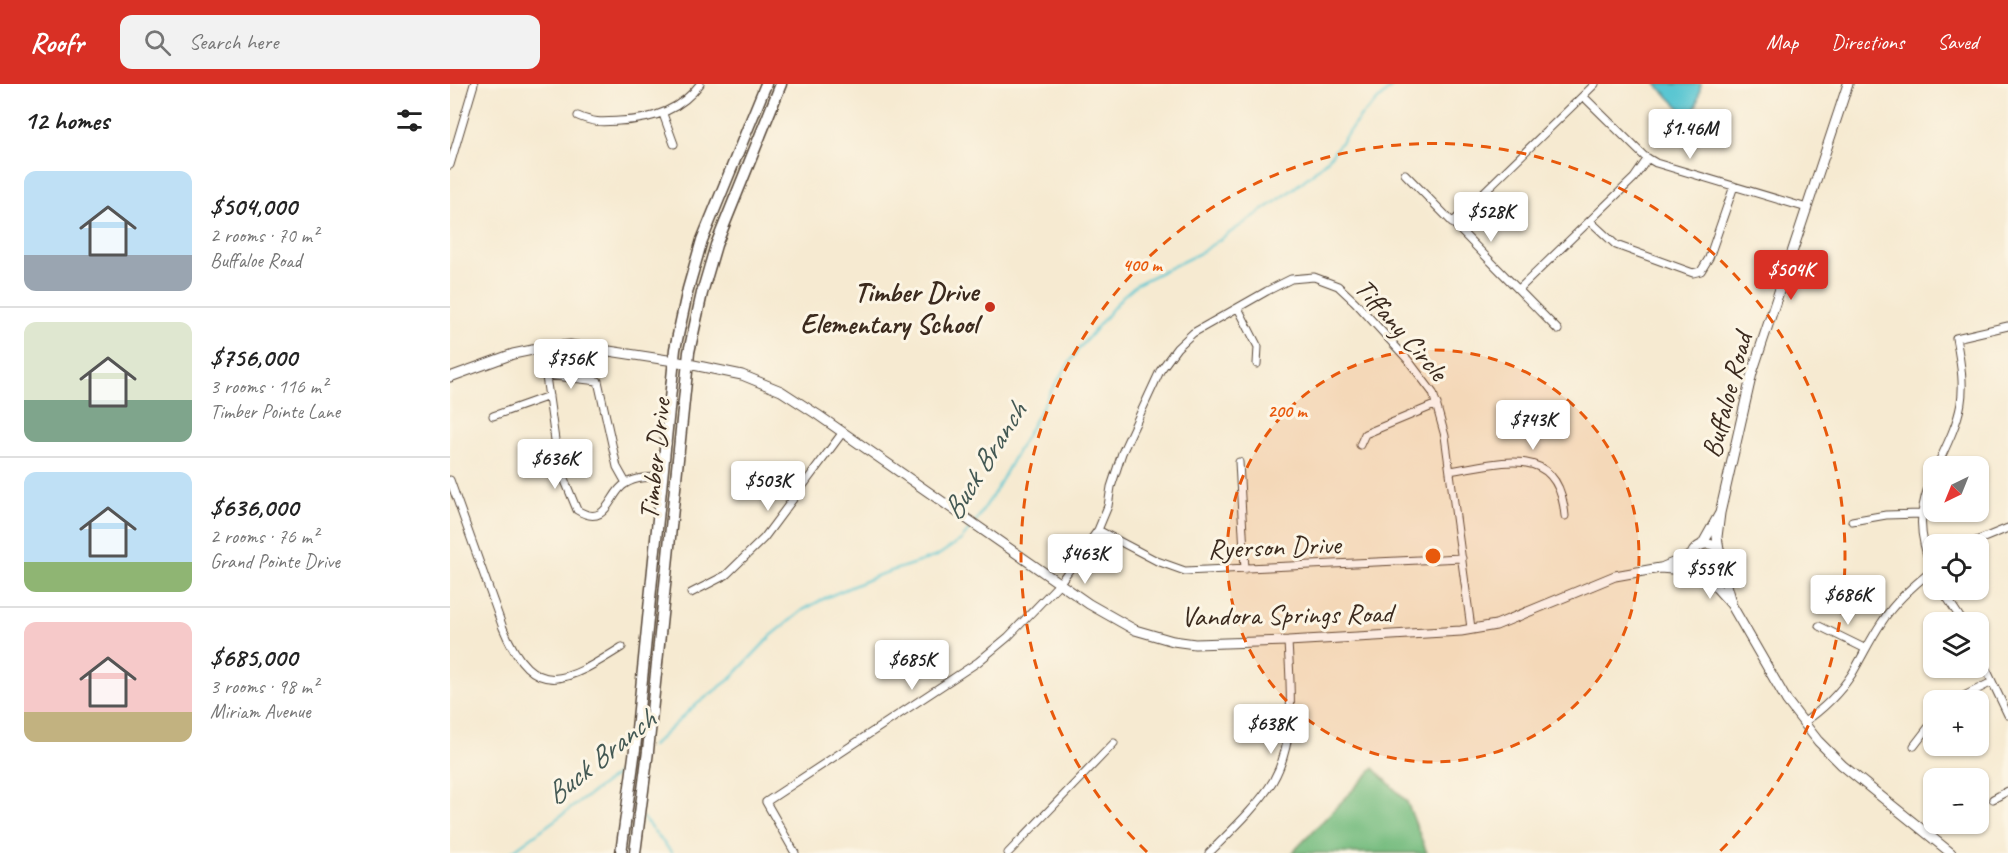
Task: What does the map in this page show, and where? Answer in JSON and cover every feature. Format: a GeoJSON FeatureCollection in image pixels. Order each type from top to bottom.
{"type":"FeatureCollection","features":[{"type":"Feature","properties":{"kind":"main road","name":"Timber Drive"},"geometry":{"type":"LineString","coordinates":[[621,853],[635,749],[674,361],[688,290],[702,240],[766,84]]}},
{"type":"Feature","properties":{"kind":"main road","name":"Timber Drive"},"geometry":{"type":"LineString","coordinates":[[635,853],[648,750],[687,363],[702,293],[716,245],[781,84]]}},
{"type":"Feature","properties":{"kind":"street"},"geometry":{"type":"LineString","coordinates":[[450,165],[474,84]]}},
{"type":"Feature","properties":{"kind":"street"},"geometry":{"type":"LineString","coordinates":[[578,116],[592,122],[638,120],[663,114],[694,93],[700,84]]}},
{"type":"Feature","properties":{"kind":"street"},"geometry":{"type":"LineString","coordinates":[[1452,223],[1595,84]]}},
{"type":"Feature","properties":{"kind":"street","name":"Buffaloe Road"},"geometry":{"type":"LineString","coordinates":[[1719,549],[1717,536],[1720,513],[1752,373],[1848,84]]}},
{"type":"Feature","properties":{"kind":"street"},"geometry":{"type":"LineString","coordinates":[[1583,96],[1656,163],[1807,208]]}},
{"type":"Feature","properties":{"kind":"street"},"geometry":{"type":"LineString","coordinates":[[663,114],[674,144]]}},
{"type":"Feature","properties":{"kind":"street"},"geometry":{"type":"LineString","coordinates":[[1519,290],[1634,178],[1648,158]]}},
{"type":"Feature","properties":{"kind":"street"},"geometry":{"type":"LineString","coordinates":[[1405,174],[1558,330]]}},
{"type":"Feature","properties":{"kind":"street"},"geometry":{"type":"LineString","coordinates":[[1590,221],[1616,245],[1693,273],[1701,271],[1710,258],[1734,186]]}},
{"type":"Feature","properties":{"kind":"street","name":"Tiffany Circle"},"geometry":{"type":"LineString","coordinates":[[795,853],[766,802],[978,662],[1008,637],[1059,584],[1098,530],[1108,506],[1111,487],[1122,453],[1160,371],[1177,348],[1193,333],[1291,279],[1314,277],[1338,286],[1408,360],[1425,381],[1437,404],[1445,436],[1471,628]]}},
{"type":"Feature","properties":{"kind":"street"},"geometry":{"type":"LineString","coordinates":[[1238,308],[1258,347],[1257,364]]}},
{"type":"Feature","properties":{"kind":"street"},"geometry":{"type":"LineString","coordinates":[[1942,456],[1957,424],[1963,395],[1963,373],[1956,338],[2008,326]]}},
{"type":"Feature","properties":{"kind":"street","name":"Vandora Springs Road"},"geometry":{"type":"LineString","coordinates":[[450,377],[498,358],[542,348],[570,345],[687,363],[742,375],[778,390],[843,432],[1059,584],[1118,622],[1135,630],[1173,641],[1195,644],[1288,641],[1461,631],[1496,624],[1615,576],[1660,568],[1692,555]]}},
{"type":"Feature","properties":{"kind":"street"},"geometry":{"type":"LineString","coordinates":[[542,348],[557,454],[563,476],[578,510],[591,515],[599,513],[607,508],[626,483],[645,477],[663,477]]}},
{"type":"Feature","properties":{"kind":"street"},"geometry":{"type":"LineString","coordinates":[[546,375],[598,381],[617,467],[626,483]]}},
{"type":"Feature","properties":{"kind":"street"},"geometry":{"type":"LineString","coordinates":[[493,416],[549,396]]}},
{"type":"Feature","properties":{"kind":"street"},"geometry":{"type":"LineString","coordinates":[[1360,445],[1365,434],[1437,404]]}},
{"type":"Feature","properties":{"kind":"street"},"geometry":{"type":"LineString","coordinates":[[691,593],[726,575],[764,538],[843,432]]}},
{"type":"Feature","properties":{"kind":"street"},"geometry":{"type":"LineString","coordinates":[[1450,471],[1517,461],[1533,463],[1550,474],[1561,490],[1565,516]]}},
{"type":"Feature","properties":{"kind":"street"},"geometry":{"type":"LineString","coordinates":[[1239,462],[1245,569]]}},
{"type":"Feature","properties":{"kind":"street"},"geometry":{"type":"LineString","coordinates":[[450,480],[503,628],[522,664],[543,677],[562,679],[585,670],[622,647]]}},
{"type":"Feature","properties":{"kind":"street"},"geometry":{"type":"LineString","coordinates":[[1923,496],[1921,514],[1923,542]]}},
{"type":"Feature","properties":{"kind":"street","name":"Buffaloe Road"},"geometry":{"type":"LineString","coordinates":[[1702,545],[1720,513]]}},
{"type":"Feature","properties":{"kind":"street"},"geometry":{"type":"LineString","coordinates":[[1852,521],[1886,515],[1921,514]]}},
{"type":"Feature","properties":{"kind":"street"},"geometry":{"type":"LineString","coordinates":[[1989,536],[2008,528]]}},
{"type":"Feature","properties":{"kind":"street","name":"Ryerson Drive"},"geometry":{"type":"LineString","coordinates":[[1098,530],[1173,568],[1185,571],[1462,558]]}},
{"type":"Feature","properties":{"kind":"street"},"geometry":{"type":"LineString","coordinates":[[1731,604],[1721,568],[1723,558],[1719,549],[1711,544],[1697,547],[1691,560],[1695,571],[1706,576],[1731,604],[1759,654],[1803,723],[1842,765],[1951,853]]}},
{"type":"Feature","properties":{"kind":"street","name":"Vandora Springs Road"},"geometry":{"type":"LineString","coordinates":[[1660,568],[1695,571]]}},
{"type":"Feature","properties":{"kind":"street"},"geometry":{"type":"LineString","coordinates":[[1706,576],[1715,574],[1721,568]]}},
{"type":"Feature","properties":{"kind":"street"},"geometry":{"type":"LineString","coordinates":[[1803,723],[1836,695],[1851,675],[1882,620],[1896,603],[1923,580]]}},
{"type":"Feature","properties":{"kind":"street"},"geometry":{"type":"LineString","coordinates":[[1819,626],[1866,649]]}},
{"type":"Feature","properties":{"kind":"street"},"geometry":{"type":"LineString","coordinates":[[1209,853],[1264,794],[1280,768],[1289,736],[1288,641]]}},
{"type":"Feature","properties":{"kind":"street"},"geometry":{"type":"LineString","coordinates":[[1989,676],[2008,715]]}},
{"type":"Feature","properties":{"kind":"street"},"geometry":{"type":"LineString","coordinates":[[1976,690],[1992,682]]}},
{"type":"Feature","properties":{"kind":"street"},"geometry":{"type":"LineString","coordinates":[[1914,746],[1923,734]]}},
{"type":"Feature","properties":{"kind":"street"},"geometry":{"type":"LineString","coordinates":[[1008,853],[1114,742]]}},
{"type":"Feature","properties":{"kind":"street"},"geometry":{"type":"LineString","coordinates":[[1993,798],[2008,791]]}},
{"type":"Feature","properties":{"kind":"green space"},"geometry":{"type":"Polygon","coordinates":[[[1703,552],[1711,552],[1716,557],[1714,568],[1703,570],[1698,565],[1698,557],[1703,552]]]}},
{"type":"Feature","properties":{"kind":"green space"},"geometry":{"type":"Polygon","coordinates":[[[1374,768],[1407,802],[1427,853],[1292,853],[1374,768]]]}},
{"type":"Feature","properties":{"kind":"water"},"geometry":{"type":"Polygon","coordinates":[[[1656,84],[1701,84],[1697,105],[1689,117],[1656,84]]]}},
{"type":"Feature","properties":{"kind":"waterway","name":"Buck Branch"},"geometry":{"type":"LineString","coordinates":[[976,521],[996,490],[1052,389],[1078,350],[1123,296],[1137,284],[1200,253],[1284,196],[1329,158],[1360,117],[1395,84]]}},
{"type":"Feature","properties":{"kind":"waterway","name":"Buck Branch"},"geometry":{"type":"LineString","coordinates":[[652,746],[693,707],[729,680],[771,636],[803,610],[879,575],[937,556],[961,540],[973,525]]}},
{"type":"Feature","properties":{"kind":"waterway","name":"Buck Branch"},"geometry":{"type":"LineString","coordinates":[[510,853],[627,767]]}},
{"type":"Feature","properties":{"kind":"waterway"},"geometry":{"type":"LineString","coordinates":[[643,818],[672,853]]}},
{"type":"Feature","properties":{"kind":"place","name":"Timber Drive Elementary School"},"geometry":{"type":"Point","coordinates":[990,307]}}]}
